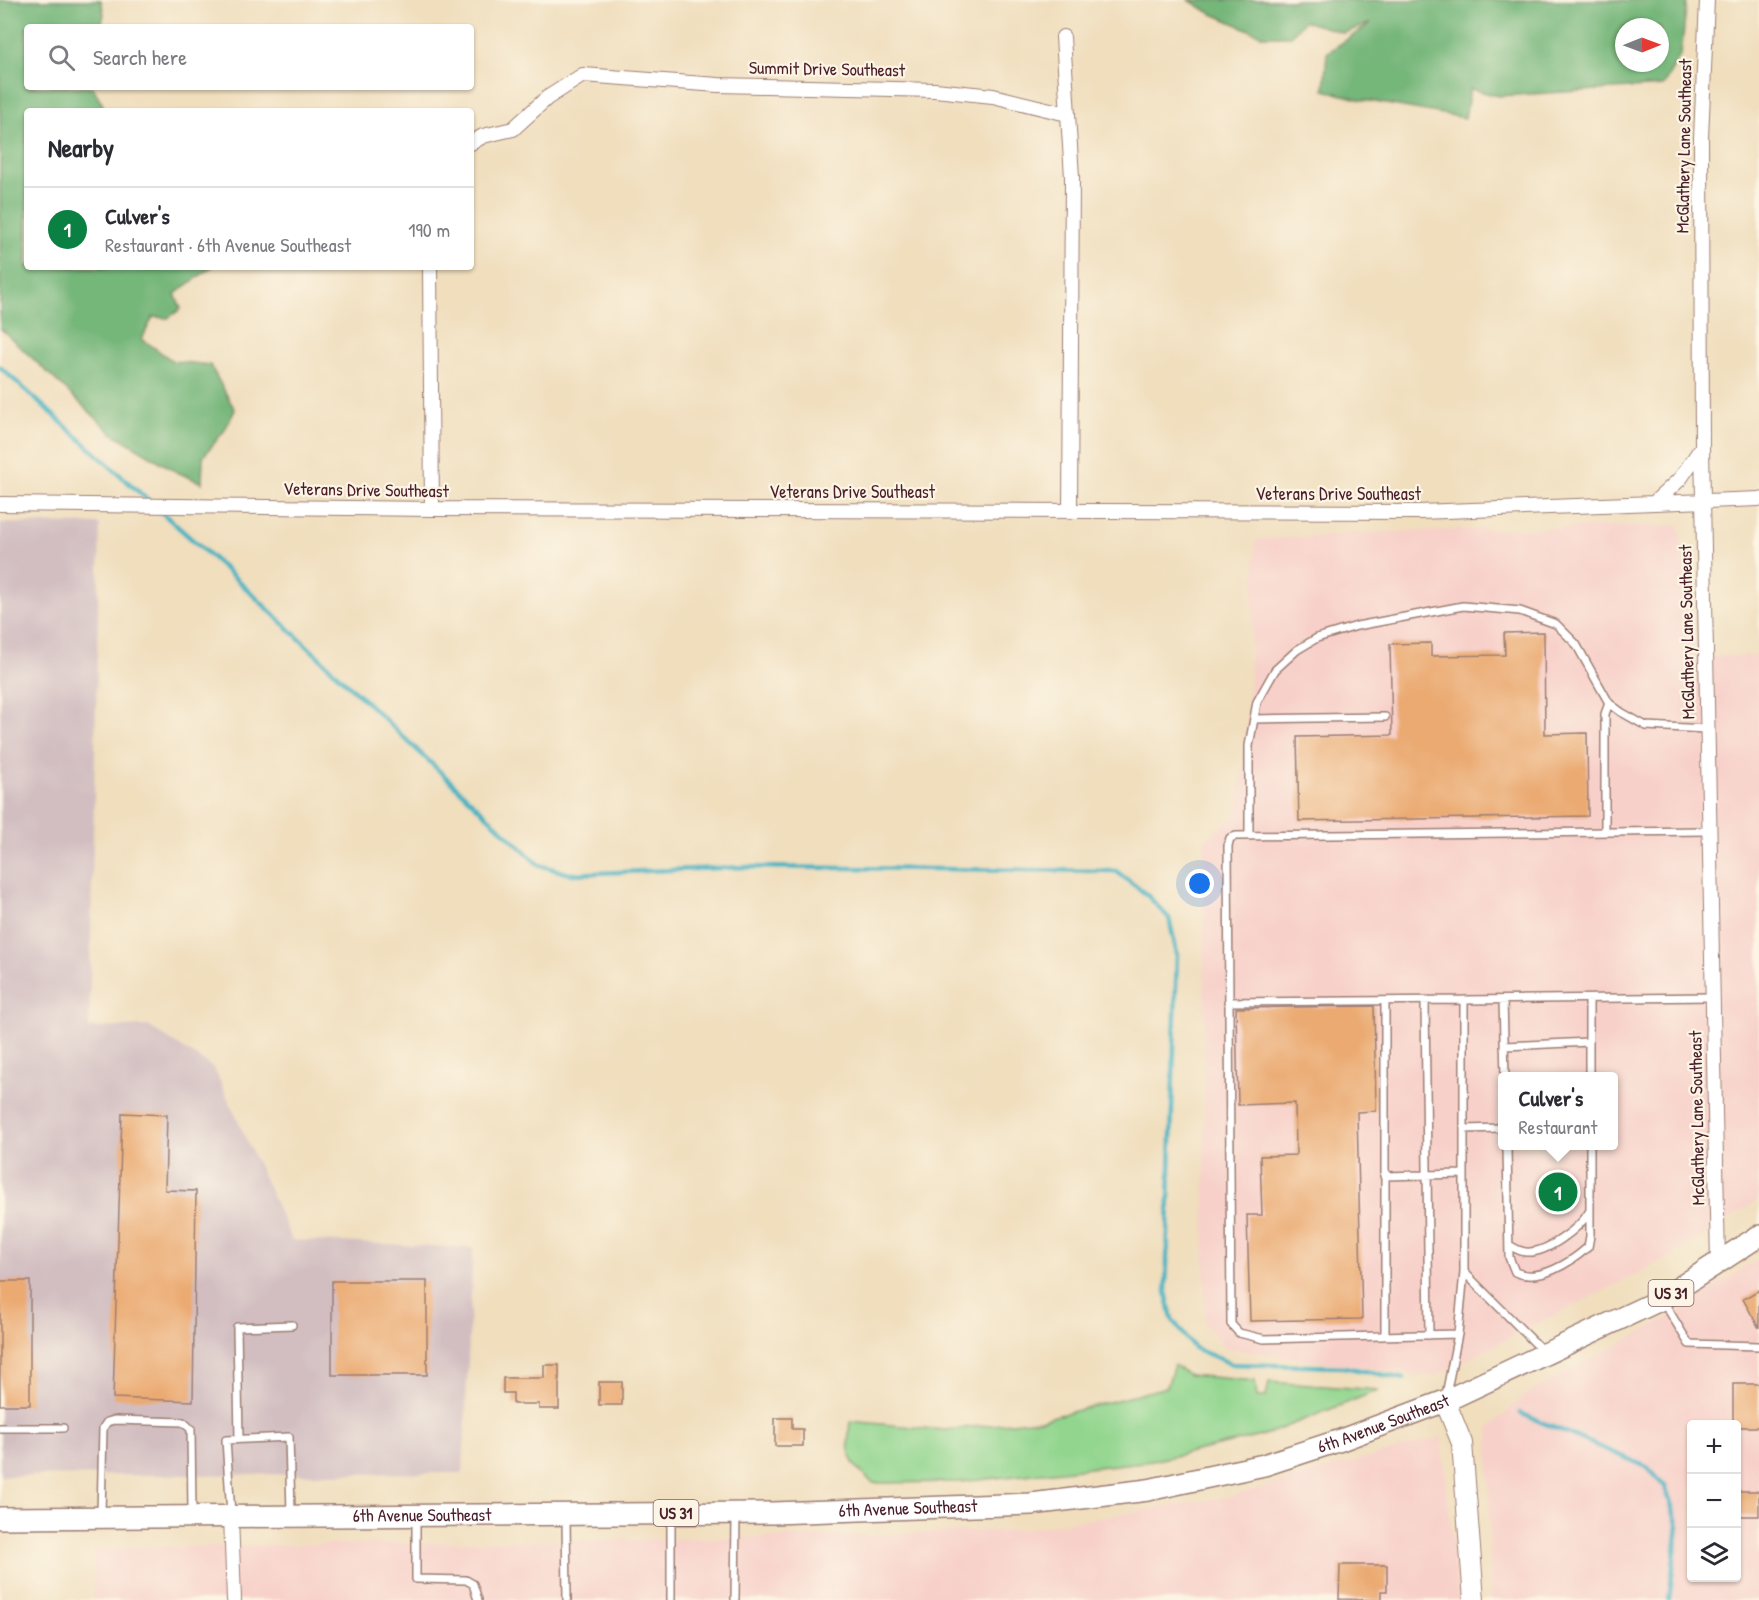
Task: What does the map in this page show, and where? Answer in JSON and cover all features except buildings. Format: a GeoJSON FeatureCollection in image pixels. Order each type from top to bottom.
{"type":"FeatureCollection","features":[{"type":"Feature","properties":{"kind":"main road","name":"6th Avenue Southeast"},"geometry":{"type":"LineString","coordinates":[[0,1518],[736,1513],[972,1508],[1031,1504],[1148,1490],[1264,1465],[1341,1440],[1445,1401],[1662,1299],[1759,1236]]}},
{"type":"Feature","properties":{"kind":"street","name":"McGlathery Lane Southeast"},"geometry":{"type":"LineString","coordinates":[[1707,0],[1701,138],[1702,447],[1718,1264]]}},
{"type":"Feature","properties":{"kind":"street"},"geometry":{"type":"LineString","coordinates":[[1063,37],[1072,177],[1070,512]]}},
{"type":"Feature","properties":{"kind":"street","name":"Summit Drive Southeast"},"geometry":{"type":"LineString","coordinates":[[474,140],[513,129],[547,98],[583,75],[718,85],[935,90],[993,96],[1067,114]]}},
{"type":"Feature","properties":{"kind":"street"},"geometry":{"type":"LineString","coordinates":[[430,270],[432,509]]}},
{"type":"Feature","properties":{"kind":"street"},"geometry":{"type":"LineString","coordinates":[[1656,501],[1680,479],[1702,447]]}},
{"type":"Feature","properties":{"kind":"street","name":"Veterans Drive Southeast"},"geometry":{"type":"LineString","coordinates":[[0,504],[432,509],[1419,512],[1656,501],[1759,499]]}},
{"type":"Feature","properties":{"kind":"street"},"geometry":{"type":"LineString","coordinates":[[1445,1401],[1462,1443],[1474,1600]]}},
{"type":"Feature","properties":{"kind":"street"},"geometry":{"type":"LineString","coordinates":[[231,1516],[234,1600]]}},
{"type":"Feature","properties":{"kind":"lane"},"geometry":{"type":"LineString","coordinates":[[1249,836],[1249,746],[1257,702],[1275,670],[1297,650],[1317,638],[1357,626],[1462,606],[1520,611],[1556,624],[1576,644],[1609,702],[1646,726],[1706,729]]}},
{"type":"Feature","properties":{"kind":"lane"},"geometry":{"type":"LineString","coordinates":[[1605,832],[1605,714],[1609,702]]}},
{"type":"Feature","properties":{"kind":"lane"},"geometry":{"type":"LineString","coordinates":[[1254,719],[1384,717]]}},
{"type":"Feature","properties":{"kind":"lane"},"geometry":{"type":"LineString","coordinates":[[1458,1334],[1264,1339],[1239,1333],[1231,1324],[1228,1002],[1228,846],[1230,838],[1708,831]]}},
{"type":"Feature","properties":{"kind":"lane"},"geometry":{"type":"LineString","coordinates":[[1228,1002],[1713,997]]}},
{"type":"Feature","properties":{"kind":"lane"},"geometry":{"type":"LineString","coordinates":[[1589,999],[1589,1072]]}},
{"type":"Feature","properties":{"kind":"lane"},"geometry":{"type":"LineString","coordinates":[[1445,1401],[1458,1334],[1464,1272],[1464,1000]]}},
{"type":"Feature","properties":{"kind":"lane"},"geometry":{"type":"LineString","coordinates":[[1503,1000],[1505,1072]]}},
{"type":"Feature","properties":{"kind":"lane"},"geometry":{"type":"LineString","coordinates":[[1385,1001],[1385,1336]]}},
{"type":"Feature","properties":{"kind":"lane"},"geometry":{"type":"LineString","coordinates":[[1425,1001],[1429,1335]]}},
{"type":"Feature","properties":{"kind":"lane"},"geometry":{"type":"LineString","coordinates":[[1504,1046],[1589,1042]]}},
{"type":"Feature","properties":{"kind":"lane"},"geometry":{"type":"LineString","coordinates":[[1464,1129],[1498,1128]]}},
{"type":"Feature","properties":{"kind":"lane"},"geometry":{"type":"LineString","coordinates":[[1506,1150],[1511,1267],[1515,1272],[1532,1277],[1543,1274],[1588,1247],[1590,1150]]}},
{"type":"Feature","properties":{"kind":"lane"},"geometry":{"type":"LineString","coordinates":[[1384,1176],[1464,1174]]}},
{"type":"Feature","properties":{"kind":"lane"},"geometry":{"type":"LineString","coordinates":[[1509,1245],[1527,1252],[1543,1248],[1579,1227],[1590,1209]]}},
{"type":"Feature","properties":{"kind":"lane"},"geometry":{"type":"LineString","coordinates":[[1464,1272],[1547,1355]]}},
{"type":"Feature","properties":{"kind":"lane"},"geometry":{"type":"LineString","coordinates":[[1662,1299],[1689,1344],[1759,1346]]}},
{"type":"Feature","properties":{"kind":"lane"},"geometry":{"type":"LineString","coordinates":[[239,1439],[237,1327],[292,1325]]}},
{"type":"Feature","properties":{"kind":"lane"},"geometry":{"type":"LineString","coordinates":[[101,1517],[103,1428],[107,1422],[114,1420],[183,1422],[189,1425],[191,1429],[192,1516]]}},
{"type":"Feature","properties":{"kind":"lane"},"geometry":{"type":"LineString","coordinates":[[0,1428],[63,1428]]}},
{"type":"Feature","properties":{"kind":"lane"},"geometry":{"type":"LineString","coordinates":[[231,1516],[226,1440],[289,1437],[291,1515]]}},
{"type":"Feature","properties":{"kind":"lane"},"geometry":{"type":"LineString","coordinates":[[671,1513],[671,1600]]}},
{"type":"Feature","properties":{"kind":"lane"},"geometry":{"type":"LineString","coordinates":[[735,1600],[736,1513]]}},
{"type":"Feature","properties":{"kind":"lane"},"geometry":{"type":"LineString","coordinates":[[566,1514],[567,1600]]}},
{"type":"Feature","properties":{"kind":"lane"},"geometry":{"type":"LineString","coordinates":[[416,1515],[416,1579],[466,1580],[473,1584],[478,1600]]}},
{"type":"Feature","properties":{"kind":"shaded area"},"geometry":{"type":"Polygon","coordinates":[[[0,523],[100,524],[89,1028],[148,1026],[214,1068],[292,1240],[473,1248],[463,1473],[0,1476],[0,523]]]}},
{"type":"Feature","properties":{"kind":"shaded area"},"geometry":{"type":"Polygon","coordinates":[[[1680,525],[1693,657],[1759,655],[1759,1199],[1672,1256],[1432,1377],[1225,1348],[1205,1323],[1204,842],[1237,814],[1248,715],[1256,540],[1381,532],[1680,525]]]}},
{"type":"Feature","properties":{"kind":"shaded area"},"geometry":{"type":"Polygon","coordinates":[[[1759,1258],[1759,1600],[1490,1600],[1489,1428],[1527,1394],[1676,1313],[1759,1258]]]}},
{"type":"Feature","properties":{"kind":"shaded area"},"geometry":{"type":"Polygon","coordinates":[[[1441,1437],[1459,1600],[93,1600],[95,1548],[793,1537],[1020,1530],[1233,1496],[1441,1437]]]}},
{"type":"Feature","properties":{"kind":"green space"},"geometry":{"type":"Polygon","coordinates":[[[0,0],[101,0],[104,14],[102,24],[24,24],[24,90],[95,90],[104,108],[24,108],[24,270],[208,270],[175,294],[181,309],[168,318],[153,317],[142,339],[173,361],[210,365],[235,410],[224,431],[203,457],[202,483],[177,472],[112,433],[0,328],[0,0]]]}},
{"type":"Feature","properties":{"kind":"green space"},"geometry":{"type":"Polygon","coordinates":[[[1189,0],[1687,0],[1681,54],[1663,86],[1499,96],[1470,89],[1465,118],[1358,99],[1324,90],[1327,53],[1371,23],[1344,33],[1304,21],[1291,36],[1263,36],[1208,12],[1189,0]]]}},
{"type":"Feature","properties":{"kind":"green space"},"geometry":{"type":"Polygon","coordinates":[[[1174,1365],[1189,1375],[1255,1381],[1257,1397],[1266,1397],[1269,1382],[1379,1390],[1265,1435],[1152,1461],[960,1482],[873,1483],[858,1469],[850,1456],[850,1421],[944,1430],[1040,1420],[1167,1387],[1174,1365]]]}},
{"type":"Feature","properties":{"kind":"waterway"},"geometry":{"type":"LineString","coordinates":[[0,367],[150,502]]}},
{"type":"Feature","properties":{"kind":"waterway"},"geometry":{"type":"LineString","coordinates":[[158,509],[234,577],[539,865],[570,874],[746,867],[1116,871],[1147,895],[1169,918],[1177,954],[1166,1292],[1172,1319],[1194,1348],[1232,1364],[1344,1367],[1404,1379]]}},
{"type":"Feature","properties":{"kind":"waterway"},"geometry":{"type":"LineString","coordinates":[[1520,1413],[1647,1467],[1665,1486],[1678,1526],[1669,1600]]}},
{"type":"Feature","properties":{"kind":"place","name":"Culver's"},"geometry":{"type":"Point","coordinates":[1558,1192]}}]}
